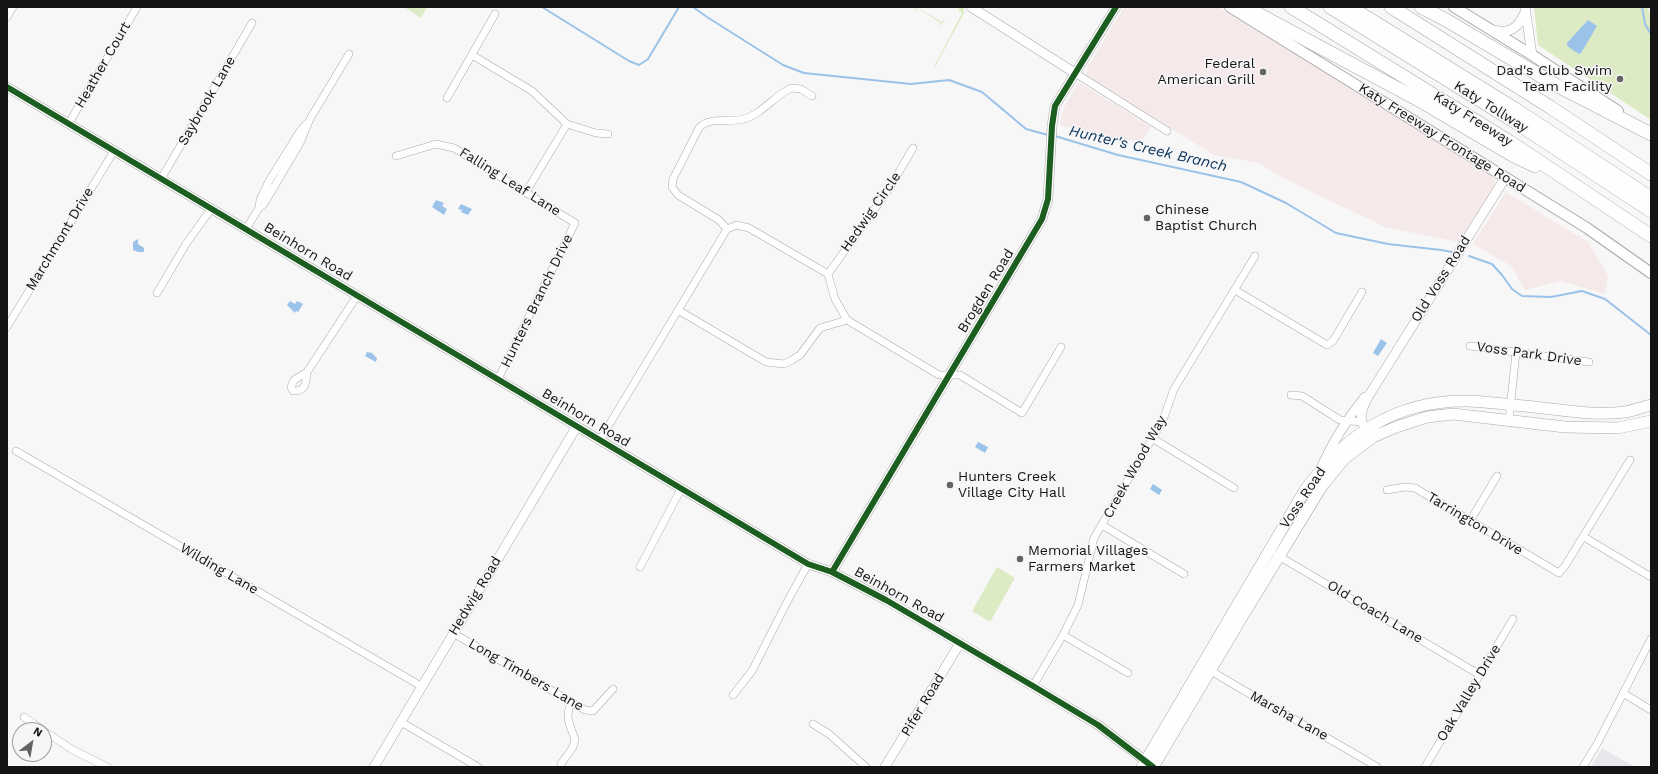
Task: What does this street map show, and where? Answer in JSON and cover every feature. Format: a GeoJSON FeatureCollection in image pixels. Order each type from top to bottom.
{"type":"FeatureCollection","features":[{"type":"Feature","properties":{"kind":"highway"},"geometry":{"type":"LineString","coordinates":[[1245,7],[1417,99],[1514,156],[1572,183]]}},
{"type":"Feature","properties":{"kind":"highway","name":"Katy Freeway"},"geometry":{"type":"LineString","coordinates":[[1291,7],[1465,113],[1651,236]]}},
{"type":"Feature","properties":{"kind":"highway","name":"Katy Tollway"},"geometry":{"type":"LineString","coordinates":[[1330,7],[1512,120],[1651,211]]}},
{"type":"Feature","properties":{"kind":"highway","name":"Katy Tollway"},"geometry":{"type":"LineString","coordinates":[[1350,7],[1515,109],[1651,198]]}},
{"type":"Feature","properties":{"kind":"highway"},"geometry":{"type":"LineString","coordinates":[[1391,7],[1550,107],[1651,174]]}},
{"type":"Feature","properties":{"kind":"highway"},"geometry":{"type":"LineString","coordinates":[[1421,7],[1464,30],[1556,85],[1651,134]]}},
{"type":"Feature","properties":{"kind":"main road","name":"Katy Freeway Frontage Road"},"geometry":{"type":"LineString","coordinates":[[1230,7],[1587,228],[1651,273]]}},
{"type":"Feature","properties":{"kind":"main road"},"geometry":{"type":"LineString","coordinates":[[1454,7],[1532,55],[1651,134]]}},
{"type":"Feature","properties":{"kind":"main road","name":"Voss Road"},"geometry":{"type":"LineString","coordinates":[[1149,766],[1206,668],[1270,550],[1305,490],[1322,467],[1346,444],[1367,429],[1400,412],[1421,406],[1468,401],[1598,414],[1626,412],[1651,405]]}},
{"type":"Feature","properties":{"kind":"main road"},"geometry":{"type":"LineString","coordinates":[[1615,413],[1618,428]]}},
{"type":"Feature","properties":{"kind":"main road","name":"Voss Road"},"geometry":{"type":"LineString","coordinates":[[1206,668],[1280,556],[1322,486],[1367,429],[1396,427],[1426,417],[1453,414],[1565,427],[1618,428],[1651,421]]}},
{"type":"Feature","properties":{"kind":"street"},"geometry":{"type":"LineString","coordinates":[[7,17],[13,7]]}},
{"type":"Feature","properties":{"kind":"street","name":"Heather Court"},"geometry":{"type":"LineString","coordinates":[[69,124],[137,7]]}},
{"type":"Feature","properties":{"kind":"street"},"geometry":{"type":"LineString","coordinates":[[972,7],[1167,131]]}},
{"type":"Feature","properties":{"kind":"street","name":"Brogden Road"},"geometry":{"type":"LineString","coordinates":[[832,572],[1042,219],[1048,199],[1052,126],[1055,106],[1116,7]]}},
{"type":"Feature","properties":{"kind":"street"},"geometry":{"type":"LineString","coordinates":[[1492,30],[1501,32],[1516,28],[1522,21],[1525,10]]}},
{"type":"Feature","properties":{"kind":"street"},"geometry":{"type":"LineString","coordinates":[[1525,10],[1532,55]]}},
{"type":"Feature","properties":{"kind":"street"},"geometry":{"type":"LineString","coordinates":[[447,98],[495,14]]}},
{"type":"Feature","properties":{"kind":"street","name":"Saybrook Lane"},"geometry":{"type":"LineString","coordinates":[[161,179],[252,22]]}},
{"type":"Feature","properties":{"kind":"street"},"geometry":{"type":"LineString","coordinates":[[246,229],[276,184],[300,143],[310,119],[349,54]]}},
{"type":"Feature","properties":{"kind":"street"},"geometry":{"type":"LineString","coordinates":[[472,55],[532,91],[567,124],[586,130],[608,134]]}},
{"type":"Feature","properties":{"kind":"street","name":"Beinhorn Road"},"geometry":{"type":"LineString","coordinates":[[7,87],[808,564],[832,572],[886,600],[1033,686],[1098,725],[1149,766]]}},
{"type":"Feature","properties":{"kind":"street"},"geometry":{"type":"LineString","coordinates":[[727,229],[719,220],[678,195],[672,187],[673,179],[699,128],[704,123],[710,121],[737,121],[746,118],[791,88],[801,89],[812,96]]}},
{"type":"Feature","properties":{"kind":"street"},"geometry":{"type":"LineString","coordinates":[[526,192],[567,124]]}},
{"type":"Feature","properties":{"kind":"street","name":"Falling Leaf Lane"},"geometry":{"type":"LineString","coordinates":[[396,156],[436,144],[454,148],[575,223]]}},
{"type":"Feature","properties":{"kind":"street","name":"Hedwig Circle"},"geometry":{"type":"LineString","coordinates":[[828,274],[889,189],[914,148]]}},
{"type":"Feature","properties":{"kind":"street","name":"Marchmont Drive"},"geometry":{"type":"LineString","coordinates":[[7,326],[114,151]]}},
{"type":"Feature","properties":{"kind":"street","name":"Old Voss Road"},"geometry":{"type":"LineString","coordinates":[[1367,429],[1361,414],[1364,406],[1504,178]]}},
{"type":"Feature","properties":{"kind":"street"},"geometry":{"type":"LineString","coordinates":[[157,293],[186,244],[211,209]]}},
{"type":"Feature","properties":{"kind":"street","name":"Hunters Branch Drive"},"geometry":{"type":"LineString","coordinates":[[498,380],[575,223]]}},
{"type":"Feature","properties":{"kind":"street"},"geometry":{"type":"LineString","coordinates":[[600,440],[727,229],[737,225],[749,228],[828,274],[835,299],[847,320],[939,375],[960,375],[1022,413],[1061,347]]}},
{"type":"Feature","properties":{"kind":"street","name":"Creek Wood Way"},"geometry":{"type":"LineString","coordinates":[[1033,686],[1063,635],[1078,605],[1094,538],[1163,420],[1174,389],[1255,256]]}},
{"type":"Feature","properties":{"kind":"street"},"geometry":{"type":"LineString","coordinates":[[1235,290],[1326,345],[1333,341],[1362,292]]}},
{"type":"Feature","properties":{"kind":"street"},"geometry":{"type":"LineString","coordinates":[[307,372],[358,296]]}},
{"type":"Feature","properties":{"kind":"street"},"geometry":{"type":"LineString","coordinates":[[678,310],[766,362],[775,364],[784,364],[800,355],[820,328],[847,320]]}},
{"type":"Feature","properties":{"kind":"street","name":"Voss Park Drive"},"geometry":{"type":"LineString","coordinates":[[1470,346],[1589,362]]}},
{"type":"Feature","properties":{"kind":"street"},"geometry":{"type":"LineString","coordinates":[[1509,420],[1516,352]]}},
{"type":"Feature","properties":{"kind":"street","name":"Old Voss Road"},"geometry":{"type":"LineString","coordinates":[[1322,467],[1329,449],[1347,421],[1378,381]]}},
{"type":"Feature","properties":{"kind":"street"},"geometry":{"type":"LineString","coordinates":[[1291,395],[1302,396],[1340,420],[1347,421],[1367,429]]}},
{"type":"Feature","properties":{"kind":"street","name":"Hedwig Road"},"geometry":{"type":"LineString","coordinates":[[374,767],[577,426]]}},
{"type":"Feature","properties":{"kind":"street"},"geometry":{"type":"LineString","coordinates":[[1152,438],[1234,488]]}},
{"type":"Feature","properties":{"kind":"street","name":"Wilding Lane"},"geometry":{"type":"LineString","coordinates":[[16,450],[421,686]]}},
{"type":"Feature","properties":{"kind":"street"},"geometry":{"type":"LineString","coordinates":[[1630,460],[1584,537],[1651,577]]}},
{"type":"Feature","properties":{"kind":"street"},"geometry":{"type":"LineString","coordinates":[[1470,521],[1497,476]]}},
{"type":"Feature","properties":{"kind":"street","name":"Tarrington Drive"},"geometry":{"type":"LineString","coordinates":[[1387,490],[1405,487],[1415,488],[1550,568],[1560,572],[1566,566],[1584,537]]}},
{"type":"Feature","properties":{"kind":"street"},"geometry":{"type":"LineString","coordinates":[[640,567],[681,489]]}},
{"type":"Feature","properties":{"kind":"street"},"geometry":{"type":"LineString","coordinates":[[1102,525],[1184,574]]}},
{"type":"Feature","properties":{"kind":"street","name":"Old Coach Lane"},"geometry":{"type":"LineString","coordinates":[[1270,550],[1480,674]]}},
{"type":"Feature","properties":{"kind":"street"},"geometry":{"type":"LineString","coordinates":[[734,695],[752,671],[808,564]]}},
{"type":"Feature","properties":{"kind":"street","name":"Oak Valley Drive"},"geometry":{"type":"LineString","coordinates":[[1425,767],[1513,619]]}},
{"type":"Feature","properties":{"kind":"street","name":"Long Timbers Lane"},"geometry":{"type":"LineString","coordinates":[[453,633],[585,710],[593,711],[613,689]]}},
{"type":"Feature","properties":{"kind":"street"},"geometry":{"type":"LineString","coordinates":[[1063,635],[1128,673]]}},
{"type":"Feature","properties":{"kind":"street"},"geometry":{"type":"LineString","coordinates":[[1583,767],[1651,638]]}},
{"type":"Feature","properties":{"kind":"street","name":"Pifer Road"},"geometry":{"type":"LineString","coordinates":[[885,767],[960,643]]}},
{"type":"Feature","properties":{"kind":"street","name":"Marsha Lane"},"geometry":{"type":"LineString","coordinates":[[1206,668],[1269,706],[1340,744],[1377,767]]}},
{"type":"Feature","properties":{"kind":"street"},"geometry":{"type":"LineString","coordinates":[[1623,693],[1651,710]]}},
{"type":"Feature","properties":{"kind":"street"},"geometry":{"type":"LineString","coordinates":[[561,764],[575,739],[568,721],[568,712],[571,702]]}},
{"type":"Feature","properties":{"kind":"street"},"geometry":{"type":"LineString","coordinates":[[24,717],[32,722]]}},
{"type":"Feature","properties":{"kind":"street"},"geometry":{"type":"LineString","coordinates":[[401,722],[478,767]]}},
{"type":"Feature","properties":{"kind":"street"},"geometry":{"type":"LineString","coordinates":[[813,724],[829,734],[866,767]]}},
{"type":"Feature","properties":{"kind":"street"},"geometry":{"type":"LineString","coordinates":[[52,736],[72,750],[107,767]]}},
{"type":"Feature","properties":{"kind":"shaded area"},"geometry":{"type":"Polygon","coordinates":[[[1124,7],[1218,7],[1491,174],[1495,181],[1494,186],[1462,243],[1385,227],[1275,174],[1259,163],[1214,155],[1088,77],[1086,73],[1088,67],[1124,7]]]}},
{"type":"Feature","properties":{"kind":"shaded area"},"geometry":{"type":"Polygon","coordinates":[[[1079,82],[1151,127],[1142,140],[1125,141],[1060,125],[1063,109],[1079,82]]]}},
{"type":"Feature","properties":{"kind":"shaded area"},"geometry":{"type":"Polygon","coordinates":[[[1506,192],[1588,242],[1608,276],[1605,294],[1561,281],[1525,290],[1511,266],[1473,244],[1506,192]]]}},
{"type":"Feature","properties":{"kind":"shaded area"},"geometry":{"type":"Polygon","coordinates":[[[1602,748],[1635,767],[1591,767],[1602,748]]]}},
{"type":"Feature","properties":{"kind":"green space"},"geometry":{"type":"Polygon","coordinates":[[[404,7],[427,7],[421,18],[404,7]]]}},
{"type":"Feature","properties":{"kind":"green space"},"geometry":{"type":"Polygon","coordinates":[[[916,7],[942,22],[945,18],[940,28],[941,23],[917,8],[914,13],[916,7]]]}},
{"type":"Feature","properties":{"kind":"green space"},"geometry":{"type":"Polygon","coordinates":[[[960,7],[964,8],[964,13],[934,67],[962,13],[958,10],[960,7]]]}},
{"type":"Feature","properties":{"kind":"green space","name":"Dad's Club Swim Team Facility"},"geometry":{"type":"Polygon","coordinates":[[[1534,7],[1648,7],[1651,18],[1651,120],[1538,45],[1534,7]]]}},
{"type":"Feature","properties":{"kind":"green space"},"geometry":{"type":"Polygon","coordinates":[[[997,567],[1015,578],[990,622],[972,611],[997,567]]]}},
{"type":"Feature","properties":{"kind":"water"},"geometry":{"type":"Polygon","coordinates":[[[1588,20],[1597,26],[1579,54],[1567,46],[1567,43],[1588,20]]]}},
{"type":"Feature","properties":{"kind":"water"},"geometry":{"type":"Polygon","coordinates":[[[436,200],[444,203],[442,206],[447,209],[444,215],[432,207],[436,200]]]}},
{"type":"Feature","properties":{"kind":"water"},"geometry":{"type":"Polygon","coordinates":[[[461,204],[472,209],[468,215],[461,212],[462,210],[458,209],[461,204]]]}},
{"type":"Feature","properties":{"kind":"water"},"geometry":{"type":"Polygon","coordinates":[[[138,239],[138,244],[144,248],[144,252],[133,250],[133,242],[138,239]]]}},
{"type":"Feature","properties":{"kind":"water"},"geometry":{"type":"Polygon","coordinates":[[[290,301],[295,304],[297,301],[303,304],[298,312],[296,311],[295,313],[287,305],[290,301]]]}},
{"type":"Feature","properties":{"kind":"water"},"geometry":{"type":"Polygon","coordinates":[[[1381,339],[1387,343],[1378,356],[1373,353],[1381,339]]]}},
{"type":"Feature","properties":{"kind":"water"},"geometry":{"type":"Polygon","coordinates":[[[367,352],[372,353],[377,358],[376,362],[365,356],[367,352]]]}},
{"type":"Feature","properties":{"kind":"water"},"geometry":{"type":"Polygon","coordinates":[[[978,442],[988,447],[985,453],[975,447],[978,442]]]}},
{"type":"Feature","properties":{"kind":"water"},"geometry":{"type":"Polygon","coordinates":[[[1153,484],[1162,490],[1159,495],[1150,489],[1153,484]]]}},
{"type":"Feature","properties":{"kind":"waterway","name":"Hunter's Creek Branch"},"geometry":{"type":"LineString","coordinates":[[542,7],[629,61],[639,65],[648,59],[679,7]]}},
{"type":"Feature","properties":{"kind":"waterway","name":"Hunter's Creek Branch"},"geometry":{"type":"LineString","coordinates":[[693,7],[783,65],[804,73],[911,84],[949,80],[982,92],[1026,129],[1048,135]]}},
{"type":"Feature","properties":{"kind":"waterway"},"geometry":{"type":"LineString","coordinates":[[1642,7],[1645,24],[1651,34]]}},
{"type":"Feature","properties":{"kind":"waterway","name":"Hunter's Creek Branch"},"geometry":{"type":"LineString","coordinates":[[1055,136],[1118,155],[1241,182],[1286,203],[1336,233],[1388,244],[1452,252]]}},
{"type":"Feature","properties":{"kind":"waterway","name":"Hunter's Creek Branch"},"geometry":{"type":"LineString","coordinates":[[1469,256],[1492,264],[1512,289],[1522,296],[1551,297],[1582,291],[1605,299],[1651,335]]}},
{"type":"Feature","properties":{"kind":"cycle path"},"geometry":{"type":"LineString","coordinates":[[832,572],[1042,219],[1048,199],[1052,126],[1055,106],[1116,7]]}},
{"type":"Feature","properties":{"kind":"cycle path"},"geometry":{"type":"LineString","coordinates":[[7,87],[808,564],[832,572],[886,600],[1033,686],[1098,725],[1153,767]]}},
{"type":"Feature","properties":{"kind":"place","name":"Federal American Grill"},"geometry":{"type":"Point","coordinates":[1263,72]}},
{"type":"Feature","properties":{"kind":"place","name":"Dad's Club Swim Team Facility"},"geometry":{"type":"Point","coordinates":[1620,79]}},
{"type":"Feature","properties":{"kind":"place","name":"Chinese Baptist Church"},"geometry":{"type":"Point","coordinates":[1147,218]}},
{"type":"Feature","properties":{"kind":"place","name":"Hunters Creek Village City Hall"},"geometry":{"type":"Point","coordinates":[950,485]}},
{"type":"Feature","properties":{"kind":"place","name":"Memorial Villages Farmers Market"},"geometry":{"type":"Point","coordinates":[1020,559]}}]}
